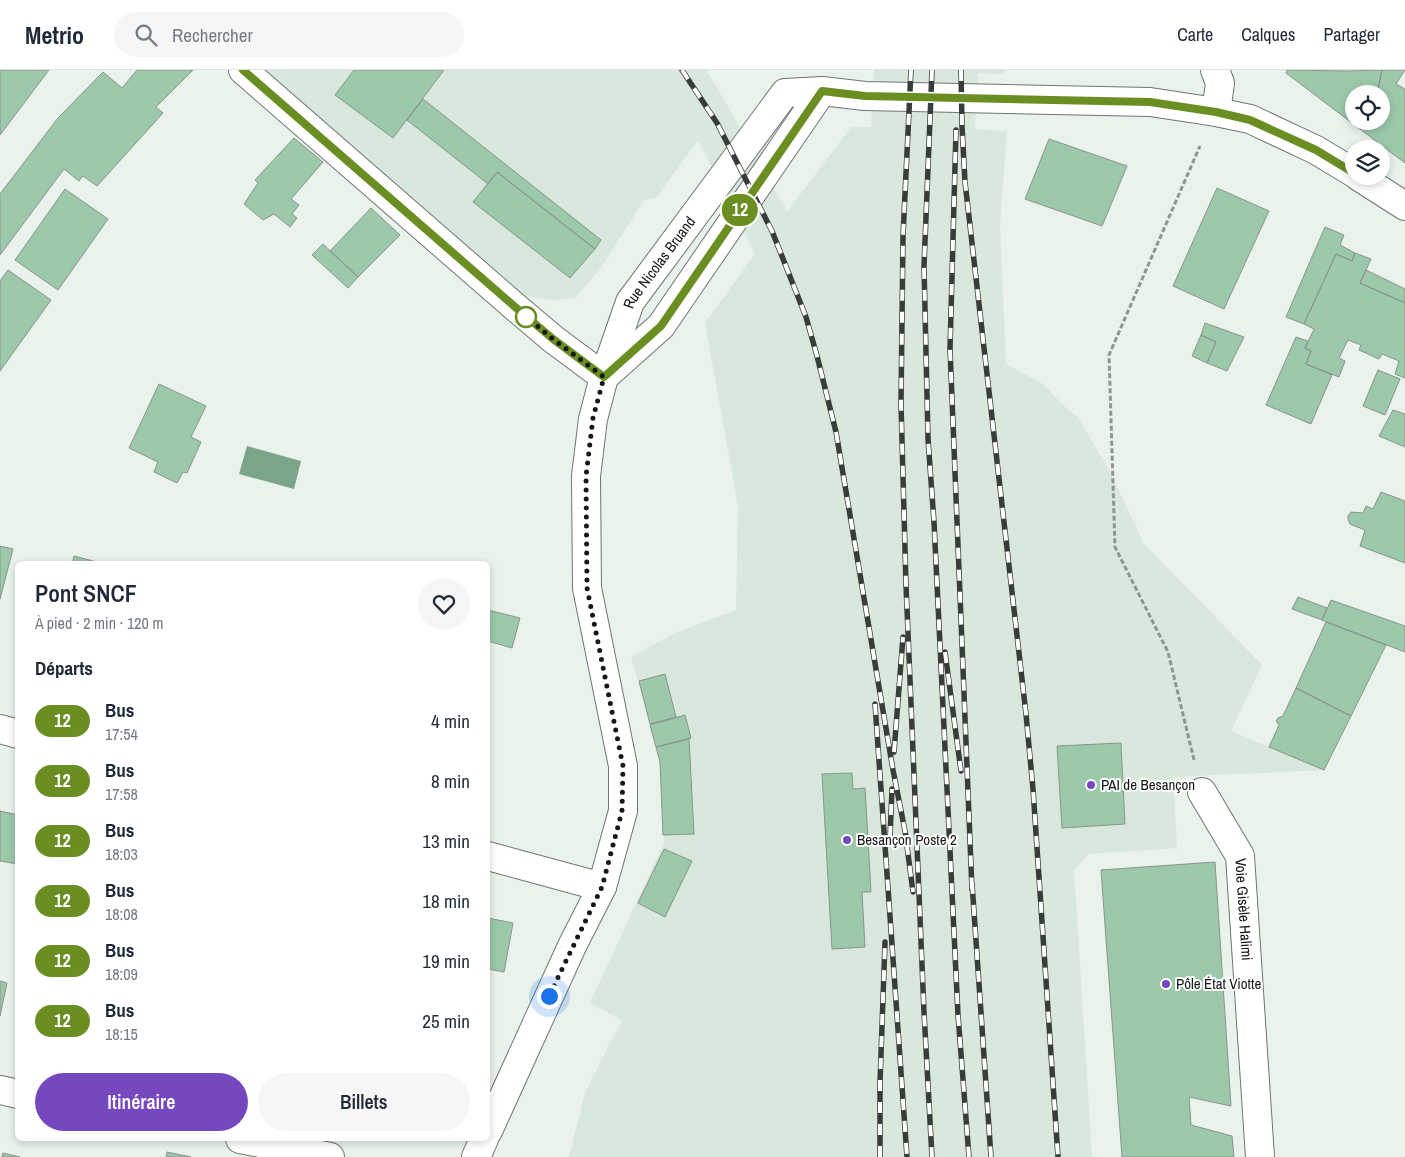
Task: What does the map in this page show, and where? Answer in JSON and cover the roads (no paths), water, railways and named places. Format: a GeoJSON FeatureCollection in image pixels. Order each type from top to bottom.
{"type":"FeatureCollection","features":[{"type":"Feature","properties":{"kind":"street"},"geometry":{"type":"LineString","coordinates":[[243,70],[514,306],[553,339],[604,377],[661,326],[820,80],[882,96],[1150,102],[1216,112],[1250,120],[1316,150],[1345,168]]}},
{"type":"Feature","properties":{"kind":"street"},"geometry":{"type":"LineString","coordinates":[[1215,70],[1220,83],[1216,112]]}},
{"type":"Feature","properties":{"kind":"street","name":"Rue Nicolas Bruand"},"geometry":{"type":"LineString","coordinates":[[490,1127],[568,954],[602,887],[622,811],[623,766],[587,588],[586,476],[593,418],[604,377],[630,302],[785,93],[820,80]]}},
{"type":"Feature","properties":{"kind":"street"},"geometry":{"type":"LineString","coordinates":[[1372,185],[1405,206]]}},
{"type":"Feature","properties":{"kind":"street"},"geometry":{"type":"LineString","coordinates":[[0,729],[15,733]]}},
{"type":"Feature","properties":{"kind":"street","name":"Voie Gisèle Halimi"},"geometry":{"type":"LineString","coordinates":[[1202,792],[1240,856],[1260,1157]]}},
{"type":"Feature","properties":{"kind":"street"},"geometry":{"type":"LineString","coordinates":[[490,857],[602,887]]}},
{"type":"Feature","properties":{"kind":"street"},"geometry":{"type":"LineString","coordinates":[[0,1090],[15,1093]]}},
{"type":"Feature","properties":{"kind":"street"},"geometry":{"type":"LineString","coordinates":[[250,1141],[330,1157]]}},
{"type":"Feature","properties":{"kind":"street"},"geometry":{"type":"LineString","coordinates":[[476,1157],[483,1141]]}},
{"type":"Feature","properties":{"kind":"railway"},"geometry":{"type":"LineString","coordinates":[[682,70],[717,123],[772,231],[806,317],[817,356],[836,432],[905,831],[913,892]]}},
{"type":"Feature","properties":{"kind":"railway"},"geometry":{"type":"LineString","coordinates":[[911,70],[903,236],[901,404],[906,585],[932,1157]]}},
{"type":"Feature","properties":{"kind":"railway"},"geometry":{"type":"LineString","coordinates":[[932,70],[924,266],[928,439],[934,522],[958,1015],[969,1157]]}},
{"type":"Feature","properties":{"kind":"railway"},"geometry":{"type":"LineString","coordinates":[[961,70],[965,182],[1033,789],[1058,1157]]}},
{"type":"Feature","properties":{"kind":"railway"},"geometry":{"type":"LineString","coordinates":[[956,130],[950,349],[972,890]]}},
{"type":"Feature","properties":{"kind":"railway"},"geometry":{"type":"LineString","coordinates":[[894,752],[903,637]]}},
{"type":"Feature","properties":{"kind":"railway"},"geometry":{"type":"LineString","coordinates":[[945,652],[961,771]]}},
{"type":"Feature","properties":{"kind":"railway"},"geometry":{"type":"LineString","coordinates":[[875,704],[907,1157]]}},
{"type":"Feature","properties":{"kind":"railway"},"geometry":{"type":"LineString","coordinates":[[890,837],[892,789]]}},
{"type":"Feature","properties":{"kind":"railway"},"geometry":{"type":"LineString","coordinates":[[972,883],[991,1157]]}},
{"type":"Feature","properties":{"kind":"railway"},"geometry":{"type":"LineString","coordinates":[[880,1157],[880,1083],[885,942]]}},
{"type":"Feature","properties":{"kind":"place","name":"PAI de Besançon"},"geometry":{"type":"Point","coordinates":[1091,785]}},
{"type":"Feature","properties":{"kind":"place","name":"Besançon Poste 2"},"geometry":{"type":"Point","coordinates":[847,840]}},
{"type":"Feature","properties":{"kind":"place","name":"Pôle État Viotte"},"geometry":{"type":"Point","coordinates":[1166,984]}}]}
